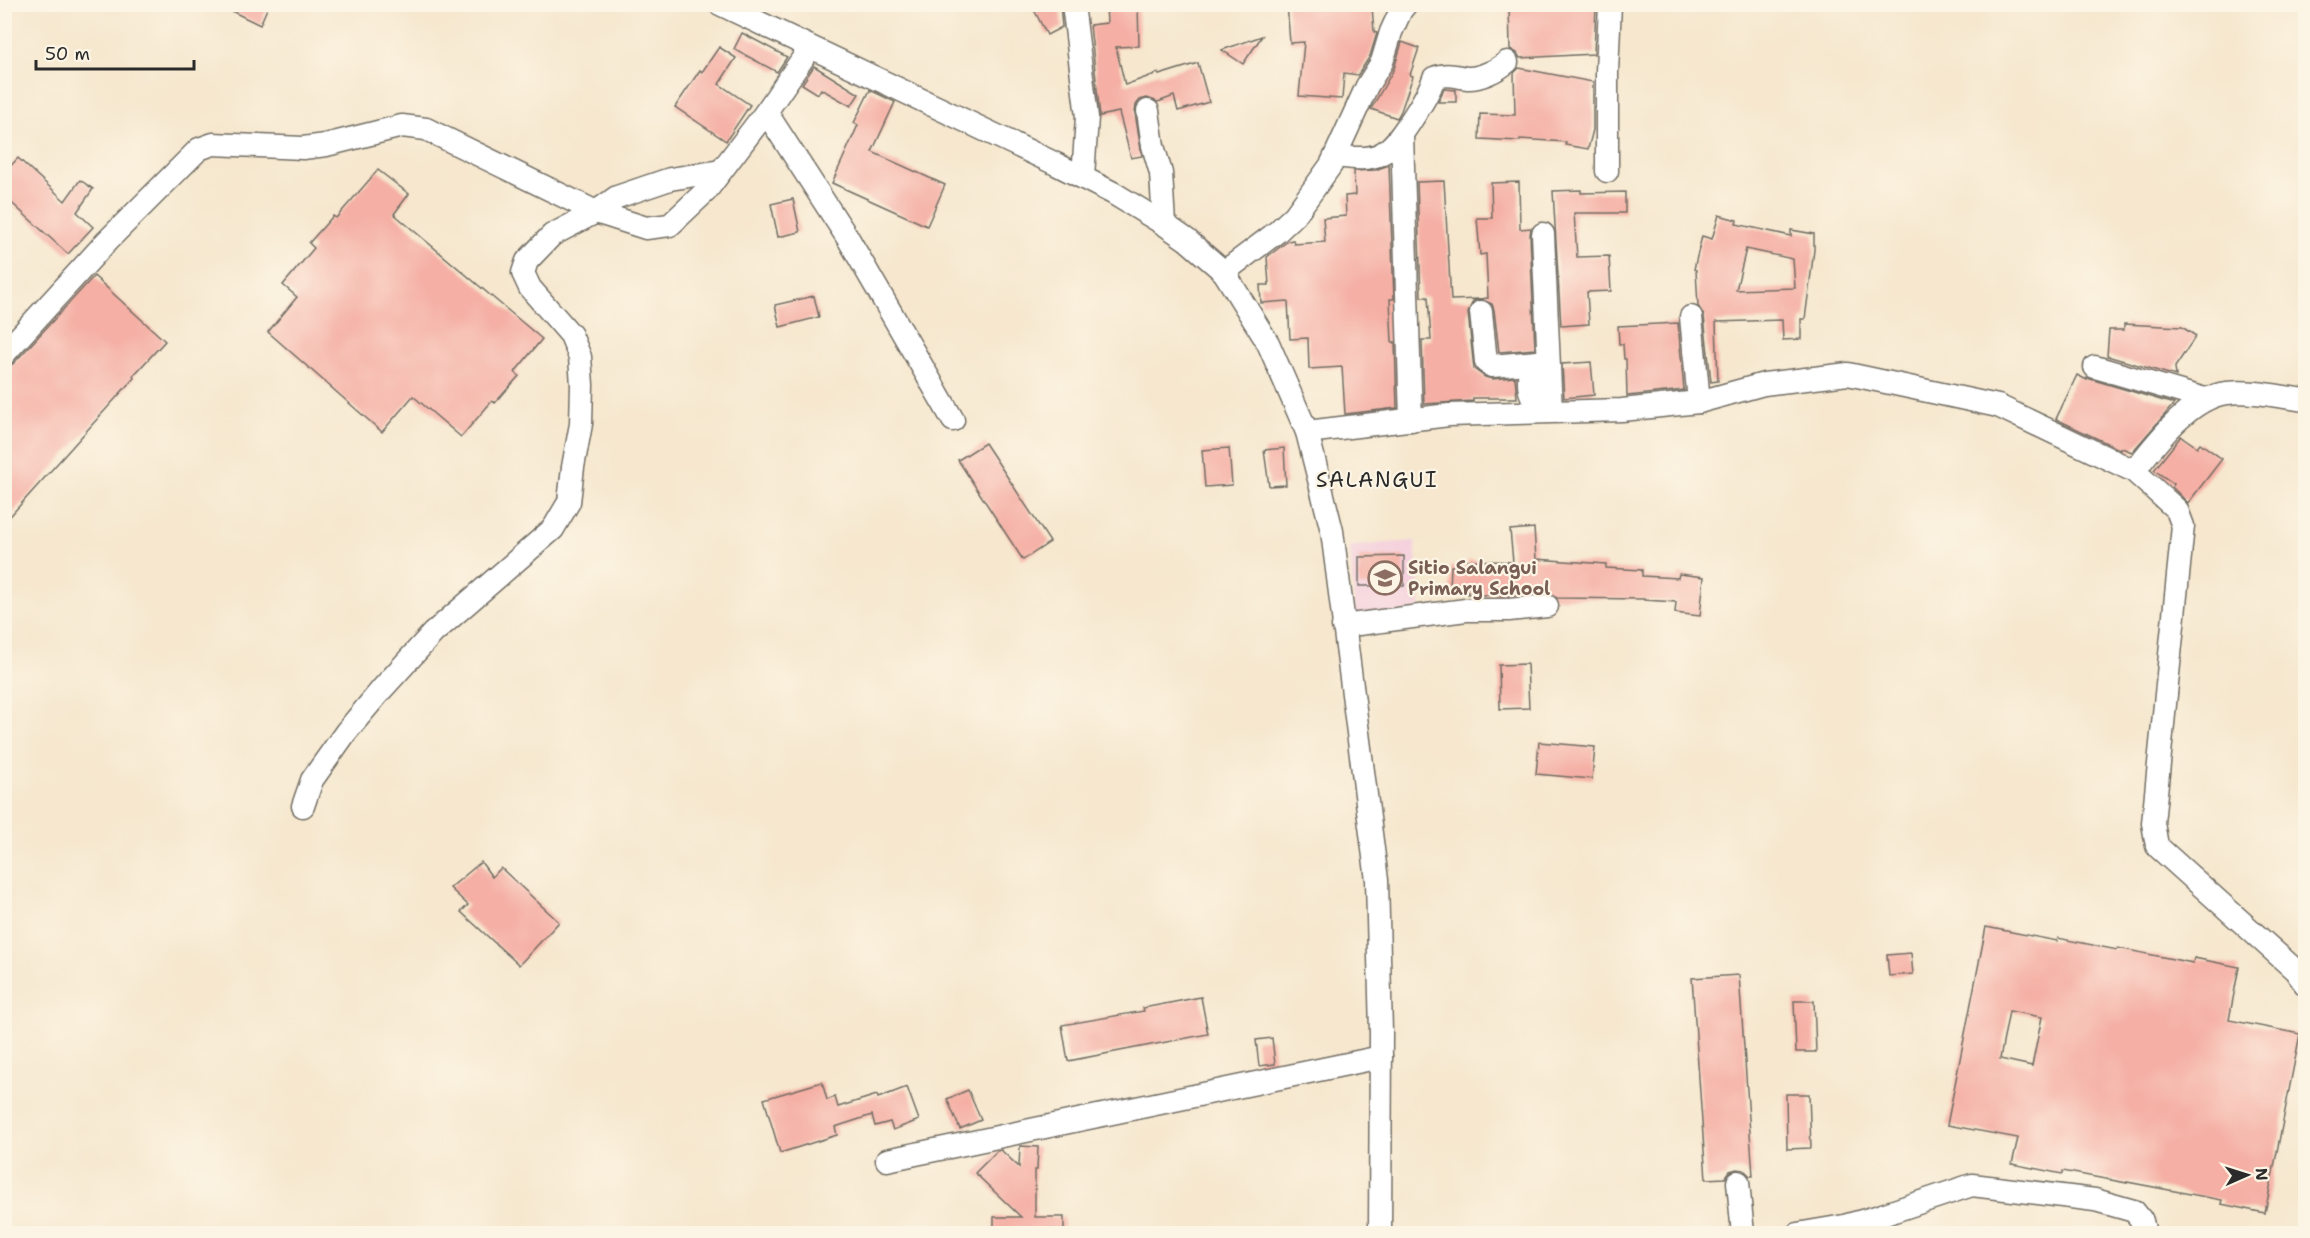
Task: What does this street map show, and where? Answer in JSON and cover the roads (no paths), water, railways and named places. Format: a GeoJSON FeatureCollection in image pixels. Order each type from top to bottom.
{"type":"FeatureCollection","features":[{"type":"Feature","properties":{"kind":"street"},"geometry":{"type":"LineString","coordinates":[[720,4],[1083,177],[1164,224],[1187,240],[1224,272],[1268,343],[1307,432],[1332,531],[1377,880],[1381,1057],[1380,1233]]}},
{"type":"Feature","properties":{"kind":"street"},"geometry":{"type":"LineString","coordinates":[[1073,4],[1087,117],[1083,177]]}},
{"type":"Feature","properties":{"kind":"street"},"geometry":{"type":"LineString","coordinates":[[1224,272],[1277,232],[1310,196],[1336,156],[1367,86],[1382,62],[1391,32],[1406,4]]}},
{"type":"Feature","properties":{"kind":"street"},"geometry":{"type":"LineString","coordinates":[[1607,171],[1610,4]]}},
{"type":"Feature","properties":{"kind":"street"},"geometry":{"type":"LineString","coordinates":[[4,354],[107,241],[199,149],[213,144],[303,148],[326,145],[402,126],[426,129],[596,212],[646,228],[670,225],[706,191],[766,112],[810,48]]}},
{"type":"Feature","properties":{"kind":"street"},"geometry":{"type":"LineString","coordinates":[[1336,156],[1358,160],[1384,153],[1402,135],[1429,93],[1434,78],[1443,74],[1470,78],[1507,62]]}},
{"type":"Feature","properties":{"kind":"street"},"geometry":{"type":"LineString","coordinates":[[1148,111],[1153,146],[1161,173],[1164,224]]}},
{"type":"Feature","properties":{"kind":"street"},"geometry":{"type":"LineString","coordinates":[[766,112],[849,240],[953,420]]}},
{"type":"Feature","properties":{"kind":"street"},"geometry":{"type":"LineString","coordinates":[[1402,135],[1411,420]]}},
{"type":"Feature","properties":{"kind":"street"},"geometry":{"type":"LineString","coordinates":[[303,806],[312,780],[346,732],[382,689],[433,633],[553,529],[569,502],[581,424],[582,385],[579,357],[571,335],[530,288],[523,273],[527,261],[552,235],[596,212],[617,197],[670,179],[721,171]]}},
{"type":"Feature","properties":{"kind":"street"},"geometry":{"type":"LineString","coordinates":[[1543,234],[1540,362],[1551,410]]}},
{"type":"Feature","properties":{"kind":"street"},"geometry":{"type":"LineString","coordinates":[[1481,312],[1488,364],[1540,362]]}},
{"type":"Feature","properties":{"kind":"street"},"geometry":{"type":"LineString","coordinates":[[1691,317],[1699,402]]}},
{"type":"Feature","properties":{"kind":"street"},"geometry":{"type":"LineString","coordinates":[[2095,368],[2205,399]]}},
{"type":"Feature","properties":{"kind":"street"},"geometry":{"type":"LineString","coordinates":[[1307,432],[1449,415],[1551,410],[1622,410],[1699,402],[1764,384],[1848,374],[1998,406],[2134,471],[2177,510],[2183,526],[2153,823],[2157,846],[2295,970],[2306,985]]}},
{"type":"Feature","properties":{"kind":"street"},"geometry":{"type":"LineString","coordinates":[[2134,471],[2165,432],[2205,399],[2227,393],[2306,400]]}},
{"type":"Feature","properties":{"kind":"street"},"geometry":{"type":"LineString","coordinates":[[1343,626],[1466,610],[1509,610],[1547,606]]}},
{"type":"Feature","properties":{"kind":"street"},"geometry":{"type":"LineString","coordinates":[[887,1160],[1381,1057]]}},
{"type":"Feature","properties":{"kind":"street"},"geometry":{"type":"LineString","coordinates":[[1738,1182],[1743,1233]]}},
{"type":"Feature","properties":{"kind":"street"},"geometry":{"type":"LineString","coordinates":[[1797,1233],[1844,1226],[1876,1218],[1972,1185],[2095,1200],[2134,1211],[2142,1221],[2145,1233]]}},
{"type":"Feature","properties":{"kind":"place","name":"Sitio Salangui Primary School"},"geometry":{"type":"Point","coordinates":[1385,578]}},
{"type":"Feature","properties":{"kind":"district","name":"SALANGUI"},"geometry":{"type":"Point","coordinates":[1377,480]}}]}
